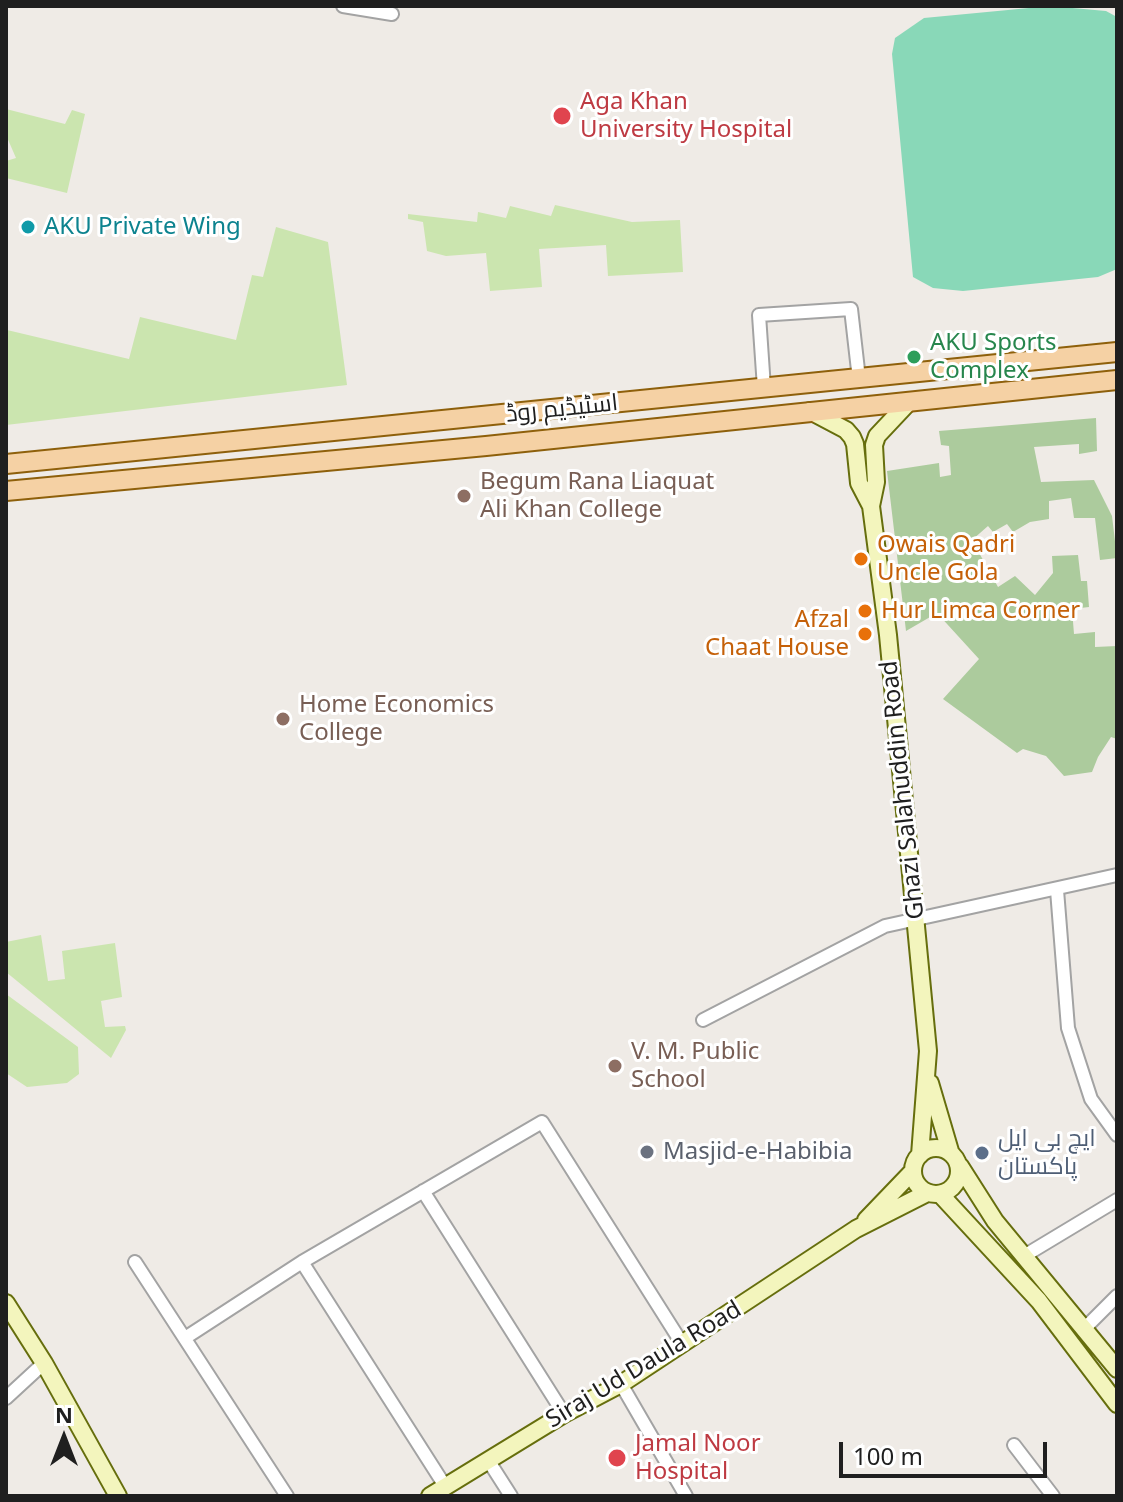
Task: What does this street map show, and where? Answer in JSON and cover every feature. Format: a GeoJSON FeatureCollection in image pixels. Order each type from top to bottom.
{"type":"FeatureCollection","features":[{"type":"Feature","properties":{"kind":"main road","name":"اسٹیڈیم روڈ"},"geometry":{"type":"LineString","coordinates":[[6,464],[1117,352]]}},
{"type":"Feature","properties":{"kind":"main road","name":"اسٹیڈیم روڈ"},"geometry":{"type":"LineString","coordinates":[[6,491],[486,446],[1117,380]]}},
{"type":"Feature","properties":{"kind":"main road","name":"Ghazi Salahuddin Road"},"geometry":{"type":"LineString","coordinates":[[908,403],[882,429],[874,445],[876,482],[871,506],[888,635],[928,1051],[920,1155]]}},
{"type":"Feature","properties":{"kind":"main road","name":"Ghazi Salahuddin Road"},"geometry":{"type":"LineString","coordinates":[[810,411],[846,430],[852,437],[859,483],[871,506]]}},
{"type":"Feature","properties":{"kind":"main road"},"geometry":{"type":"LineString","coordinates":[[78,458],[79,484]]}},
{"type":"Feature","properties":{"kind":"main road","name":"Ghazi Salahuddin Road"},"geometry":{"type":"LineString","coordinates":[[927,1074],[950,1151]]}},
{"type":"Feature","properties":{"kind":"main road"},"geometry":{"type":"LineString","coordinates":[[1117,1369],[995,1221],[950,1151],[939,1147],[928,1149],[920,1155],[913,1165],[918,1186],[934,1194],[1039,1301],[1117,1404]]}},
{"type":"Feature","properties":{"kind":"main road"},"geometry":{"type":"LineString","coordinates":[[934,1194],[949,1191],[956,1184],[960,1166]]}},
{"type":"Feature","properties":{"kind":"main road","name":"Siraj Ud Daula Road"},"geometry":{"type":"LineString","coordinates":[[856,1229],[913,1171]]}},
{"type":"Feature","properties":{"kind":"main road","name":"Siraj Ud Daula Road"},"geometry":{"type":"LineString","coordinates":[[430,1496],[564,1414],[621,1384],[856,1229],[934,1194]]}},
{"type":"Feature","properties":{"kind":"main road"},"geometry":{"type":"LineString","coordinates":[[6,1303],[44,1363],[116,1495]]}},
{"type":"Feature","properties":{"kind":"street"},"geometry":{"type":"LineString","coordinates":[[343,6],[392,14]]}},
{"type":"Feature","properties":{"kind":"street"},"geometry":{"type":"LineString","coordinates":[[764,388],[759,315],[851,309],[859,379]]}},
{"type":"Feature","properties":{"kind":"street"},"geometry":{"type":"LineString","coordinates":[[703,1020],[885,926],[1117,875]]}},
{"type":"Feature","properties":{"kind":"street"},"geometry":{"type":"LineString","coordinates":[[1057,890],[1068,1028],[1091,1099],[1117,1135]]}},
{"type":"Feature","properties":{"kind":"street"},"geometry":{"type":"LineString","coordinates":[[185,1338],[302,1262],[542,1122],[683,1345]]}},
{"type":"Feature","properties":{"kind":"street"},"geometry":{"type":"LineString","coordinates":[[423,1191],[564,1414]]}},
{"type":"Feature","properties":{"kind":"street"},"geometry":{"type":"LineString","coordinates":[[1024,1256],[1117,1200]]}},
{"type":"Feature","properties":{"kind":"street"},"geometry":{"type":"LineString","coordinates":[[135,1262],[287,1496]]}},
{"type":"Feature","properties":{"kind":"street"},"geometry":{"type":"LineString","coordinates":[[302,1262],[445,1486]]}},
{"type":"Feature","properties":{"kind":"street"},"geometry":{"type":"LineString","coordinates":[[1083,1330],[1117,1296]]}},
{"type":"Feature","properties":{"kind":"street"},"geometry":{"type":"LineString","coordinates":[[6,1398],[44,1363]]}},
{"type":"Feature","properties":{"kind":"street"},"geometry":{"type":"LineString","coordinates":[[621,1384],[686,1496]]}},
{"type":"Feature","properties":{"kind":"street"},"geometry":{"type":"LineString","coordinates":[[1014,1445],[1053,1496]]}},
{"type":"Feature","properties":{"kind":"street"},"geometry":{"type":"LineString","coordinates":[[488,1460],[511,1496]]}},
{"type":"Feature","properties":{"kind":"green space"},"geometry":{"type":"Polygon","coordinates":[[[1050,6],[1106,11],[1117,17],[1117,269],[1098,277],[963,291],[933,288],[913,277],[892,54],[895,38],[924,18],[1050,6]]]}},
{"type":"Feature","properties":{"kind":"green space"},"geometry":{"type":"Polygon","coordinates":[[[6,109],[65,124],[72,110],[85,114],[67,193],[6,178],[6,161],[16,158],[6,135],[6,109]]]}},
{"type":"Feature","properties":{"kind":"green space"},"geometry":{"type":"Polygon","coordinates":[[[555,205],[632,222],[680,220],[683,272],[608,276],[606,245],[539,249],[542,287],[490,291],[486,253],[446,256],[427,251],[423,222],[408,219],[408,214],[477,222],[478,212],[506,218],[510,206],[551,216],[555,205]]]}},
{"type":"Feature","properties":{"kind":"green space"},"geometry":{"type":"Polygon","coordinates":[[[276,227],[328,242],[347,385],[6,425],[7,330],[129,359],[140,317],[236,340],[252,275],[263,277],[276,227]]]}},
{"type":"Feature","properties":{"kind":"green space"},"geometry":{"type":"Polygon","coordinates":[[[1096,418],[1097,451],[1079,454],[1079,444],[1034,447],[1041,482],[1094,480],[1112,516],[1117,558],[1100,560],[1095,518],[1074,518],[1071,498],[1049,501],[1049,519],[1030,522],[1013,532],[1007,524],[993,532],[988,526],[972,540],[998,587],[1015,576],[1035,595],[1053,573],[1052,556],[1078,555],[1081,581],[1087,581],[1089,607],[1072,609],[1074,634],[1095,632],[1095,647],[1117,646],[1117,739],[1111,737],[1092,772],[1064,776],[1046,756],[1023,749],[1017,753],[943,699],[979,659],[937,613],[906,631],[887,471],[939,463],[940,477],[951,475],[949,446],[941,445],[939,431],[1096,418]]]}},
{"type":"Feature","properties":{"kind":"green space"},"geometry":{"type":"Polygon","coordinates":[[[41,935],[48,981],[65,979],[62,951],[115,943],[122,997],[101,1001],[105,1027],[125,1026],[126,1030],[111,1058],[6,972],[6,942],[41,935]]]}},
{"type":"Feature","properties":{"kind":"green space"},"geometry":{"type":"Polygon","coordinates":[[[6,994],[78,1047],[79,1074],[67,1083],[27,1087],[6,1073],[6,994]]]}},
{"type":"Feature","properties":{"kind":"place","name":"Aga Khan University Hospital"},"geometry":{"type":"Point","coordinates":[562,116]}},
{"type":"Feature","properties":{"kind":"place","name":"AKU Private Wing"},"geometry":{"type":"Point","coordinates":[28,227]}},
{"type":"Feature","properties":{"kind":"place","name":"AKU Sports Complex"},"geometry":{"type":"Point","coordinates":[914,357]}},
{"type":"Feature","properties":{"kind":"place","name":"Begum Rana Liaquat Ali Khan College"},"geometry":{"type":"Point","coordinates":[464,496]}},
{"type":"Feature","properties":{"kind":"place","name":"Owais Qadri Uncle Gola"},"geometry":{"type":"Point","coordinates":[861,559]}},
{"type":"Feature","properties":{"kind":"place","name":"Hur Limca Corner"},"geometry":{"type":"Point","coordinates":[865,611]}},
{"type":"Feature","properties":{"kind":"place","name":"Afzal Chaat House"},"geometry":{"type":"Point","coordinates":[865,634]}},
{"type":"Feature","properties":{"kind":"place","name":"Home Economics College"},"geometry":{"type":"Point","coordinates":[283,719]}},
{"type":"Feature","properties":{"kind":"place","name":"V. M. Public School"},"geometry":{"type":"Point","coordinates":[615,1066]}},
{"type":"Feature","properties":{"kind":"place","name":"Masjid-e-Habibia"},"geometry":{"type":"Point","coordinates":[647,1152]}},
{"type":"Feature","properties":{"kind":"place","name":"ایچ بی ایل پاکستان"},"geometry":{"type":"Point","coordinates":[982,1153]}},
{"type":"Feature","properties":{"kind":"place","name":"Jamal Noor Hospital"},"geometry":{"type":"Point","coordinates":[617,1458]}}]}
